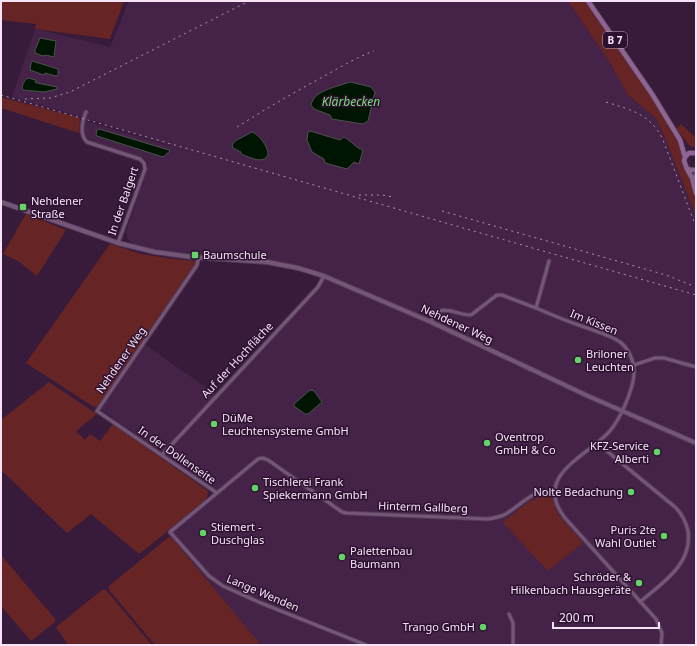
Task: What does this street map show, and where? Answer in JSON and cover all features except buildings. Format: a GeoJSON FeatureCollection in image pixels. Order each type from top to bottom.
{"type":"FeatureCollection","features":[{"type":"Feature","properties":{"kind":"main road","name":"B 7"},"geometry":{"type":"LineString","coordinates":[[588,1],[650,90],[680,140],[685,157],[684,163],[694,183],[696,193]]}},
{"type":"Feature","properties":{"kind":"main road","name":"B 7"},"geometry":{"type":"LineString","coordinates":[[680,140],[695,153]]}},
{"type":"Feature","properties":{"kind":"main road","name":"B 7"},"geometry":{"type":"LineString","coordinates":[[685,157],[689,154],[695,153]]}},
{"type":"Feature","properties":{"kind":"main road"},"geometry":{"type":"LineString","coordinates":[[687,168],[696,170]]}},
{"type":"Feature","properties":{"kind":"main road","name":"B 7"},"geometry":{"type":"LineString","coordinates":[[694,183],[696,175]]}},
{"type":"Feature","properties":{"kind":"street","name":"In der Balgert"},"geometry":{"type":"LineString","coordinates":[[86,112],[81,132],[83,138],[87,142],[140,159],[144,163],[145,169],[118,243]]}},
{"type":"Feature","properties":{"kind":"street","name":"Nehdener Weg"},"geometry":{"type":"LineString","coordinates":[[1,202],[118,243],[169,254],[267,262],[298,268],[324,276],[431,322],[696,443]]}},
{"type":"Feature","properties":{"kind":"street","name":"Nehdener Weg"},"geometry":{"type":"LineString","coordinates":[[97,411],[197,265],[199,257]]}},
{"type":"Feature","properties":{"kind":"street"},"geometry":{"type":"LineString","coordinates":[[536,308],[549,261]]}},
{"type":"Feature","properties":{"kind":"street","name":"Auf der Hochfläche"},"geometry":{"type":"LineString","coordinates":[[162,455],[318,286],[324,276]]}},
{"type":"Feature","properties":{"kind":"street","name":"Im Kissen"},"geometry":{"type":"LineString","coordinates":[[431,322],[435,314],[439,312],[454,311],[464,315],[471,315],[497,295],[502,295],[608,335],[620,342],[626,348],[634,365]]}},
{"type":"Feature","properties":{"kind":"street"},"geometry":{"type":"LineString","coordinates":[[661,645],[662,635],[656,619],[565,518],[558,508],[555,492],[557,481],[564,470],[612,429],[622,410],[632,385],[634,365],[655,358],[664,358],[696,367]]}},
{"type":"Feature","properties":{"kind":"street","name":"In der Dollenseite"},"geometry":{"type":"LineString","coordinates":[[97,411],[217,493],[170,532]]}},
{"type":"Feature","properties":{"kind":"street"},"geometry":{"type":"LineString","coordinates":[[598,441],[608,452],[675,507],[682,514],[686,524],[689,542],[687,552],[682,562],[676,570],[640,602]]}},
{"type":"Feature","properties":{"kind":"street","name":"Hinterm Gallberg"},"geometry":{"type":"LineString","coordinates":[[217,493],[258,459],[263,458],[342,512],[346,513],[488,519],[503,516],[533,494],[548,490],[555,492]]}},
{"type":"Feature","properties":{"kind":"street","name":"Lange Wenden"},"geometry":{"type":"LineString","coordinates":[[170,532],[209,576],[224,586],[261,603],[366,645]]}},
{"type":"Feature","properties":{"kind":"street"},"geometry":{"type":"LineString","coordinates":[[509,614],[513,623],[513,645]]}},
{"type":"Feature","properties":{"kind":"shaded area"},"geometry":{"type":"Polygon","coordinates":[[[1,1],[124,1],[110,39],[35,29],[36,24],[1,20],[1,1]]]}},
{"type":"Feature","properties":{"kind":"shaded area"},"geometry":{"type":"Polygon","coordinates":[[[129,1],[568,1],[609,61],[628,95],[656,118],[696,216],[696,645],[260,645],[168,535],[219,494],[99,408],[143,343],[218,396],[322,285],[322,273],[281,262],[254,258],[198,256],[162,252],[133,244],[127,238],[126,232],[148,162],[144,158],[92,141],[87,137],[85,132],[85,121],[193,153],[102,123],[12,97],[35,29],[110,47],[129,1]]]}},
{"type":"Feature","properties":{"kind":"shaded area"},"geometry":{"type":"Polygon","coordinates":[[[568,1],[586,1],[644,86],[679,144],[683,155],[682,165],[690,178],[696,200],[696,216],[656,118],[628,95],[609,61],[568,1]]]}},
{"type":"Feature","properties":{"kind":"shaded area"},"geometry":{"type":"Polygon","coordinates":[[[1,97],[80,118],[79,133],[1,108],[1,97]]]}},
{"type":"Feature","properties":{"kind":"shaded area"},"geometry":{"type":"Polygon","coordinates":[[[681,124],[696,138],[696,148],[690,146],[676,129],[681,124]]]}},
{"type":"Feature","properties":{"kind":"shaded area"},"geometry":{"type":"Polygon","coordinates":[[[26,214],[66,230],[37,276],[18,261],[3,254],[26,214]]]}},
{"type":"Feature","properties":{"kind":"shaded area"},"geometry":{"type":"Polygon","coordinates":[[[110,244],[141,254],[196,261],[195,265],[98,406],[94,407],[26,363],[110,244]]]}},
{"type":"Feature","properties":{"kind":"shaded area"},"geometry":{"type":"Polygon","coordinates":[[[49,382],[97,414],[76,431],[85,440],[90,434],[100,441],[113,424],[208,491],[207,497],[203,502],[139,554],[91,514],[67,533],[1,470],[1,420],[49,382]]]}},
{"type":"Feature","properties":{"kind":"shaded area"},"geometry":{"type":"Polygon","coordinates":[[[544,495],[552,497],[557,513],[583,543],[548,571],[504,524],[504,521],[530,501],[544,495]]]}},
{"type":"Feature","properties":{"kind":"shaded area"},"geometry":{"type":"Polygon","coordinates":[[[170,536],[261,645],[155,645],[109,590],[109,586],[170,536]]]}},
{"type":"Feature","properties":{"kind":"shaded area"},"geometry":{"type":"Polygon","coordinates":[[[1,555],[55,619],[55,622],[31,641],[1,606],[1,555]]]}},
{"type":"Feature","properties":{"kind":"shaded area"},"geometry":{"type":"Polygon","coordinates":[[[102,590],[106,590],[152,645],[68,645],[56,627],[102,590]]]}},
{"type":"Feature","properties":{"kind":"water"},"geometry":{"type":"Polygon","coordinates":[[[40,38],[56,41],[54,57],[43,56],[35,53],[40,38]]]}},
{"type":"Feature","properties":{"kind":"water"},"geometry":{"type":"Polygon","coordinates":[[[32,61],[58,69],[58,75],[56,76],[45,73],[44,75],[30,70],[32,61]]]}},
{"type":"Feature","properties":{"kind":"water"},"geometry":{"type":"Polygon","coordinates":[[[28,78],[36,80],[35,82],[37,83],[57,87],[57,89],[44,92],[23,90],[23,84],[28,78]]]}},
{"type":"Feature","properties":{"kind":"water","name":"Klärbecken"},"geometry":{"type":"Polygon","coordinates":[[[350,82],[371,87],[375,92],[368,121],[363,124],[332,119],[330,115],[314,109],[311,105],[313,100],[321,92],[350,82]]]}},
{"type":"Feature","properties":{"kind":"water"},"geometry":{"type":"Polygon","coordinates":[[[99,129],[170,151],[163,157],[97,136],[97,130],[99,129]]]}},
{"type":"Feature","properties":{"kind":"water"},"geometry":{"type":"Polygon","coordinates":[[[310,131],[340,140],[344,137],[347,139],[363,150],[359,164],[354,162],[347,169],[325,163],[324,159],[312,152],[307,140],[308,132],[310,131]]]}},
{"type":"Feature","properties":{"kind":"water"},"geometry":{"type":"Polygon","coordinates":[[[252,132],[260,138],[267,149],[268,155],[263,159],[259,160],[248,157],[233,148],[232,145],[235,141],[252,132]]]}},
{"type":"Feature","properties":{"kind":"water"},"geometry":{"type":"Polygon","coordinates":[[[310,390],[314,391],[322,402],[308,414],[305,414],[294,406],[294,404],[310,390]]]}},
{"type":"Feature","properties":{"kind":"railway"},"geometry":{"type":"LineString","coordinates":[[25,99],[50,98],[70,92],[249,1]]}},
{"type":"Feature","properties":{"kind":"railway"},"geometry":{"type":"LineString","coordinates":[[237,127],[288,96],[374,51]]}},
{"type":"Feature","properties":{"kind":"railway"},"geometry":{"type":"LineString","coordinates":[[1,95],[696,295]]}},
{"type":"Feature","properties":{"kind":"railway"},"geometry":{"type":"LineString","coordinates":[[606,102],[639,114],[653,124],[663,140],[696,227]]}},
{"type":"Feature","properties":{"kind":"railway"},"geometry":{"type":"LineString","coordinates":[[359,195],[382,195],[393,197]]}},
{"type":"Feature","properties":{"kind":"railway"},"geometry":{"type":"LineString","coordinates":[[442,211],[666,275],[696,287]]}},
{"type":"Feature","properties":{"kind":"place","name":"Nehdener Straße"},"geometry":{"type":"Point","coordinates":[23,207]}},
{"type":"Feature","properties":{"kind":"place","name":"Baumschule"},"geometry":{"type":"Point","coordinates":[195,255]}},
{"type":"Feature","properties":{"kind":"place","name":"Briloner Leuchten"},"geometry":{"type":"Point","coordinates":[578,360]}},
{"type":"Feature","properties":{"kind":"place","name":"DüMe Leuchtensysteme GmbH"},"geometry":{"type":"Point","coordinates":[214,424]}},
{"type":"Feature","properties":{"kind":"place","name":"Oventrop GmbH & Co"},"geometry":{"type":"Point","coordinates":[487,443]}},
{"type":"Feature","properties":{"kind":"place","name":"KFZ-Service Alberti"},"geometry":{"type":"Point","coordinates":[657,452]}},
{"type":"Feature","properties":{"kind":"place","name":"Tischlerei Frank Spiekermann GmbH"},"geometry":{"type":"Point","coordinates":[255,488]}},
{"type":"Feature","properties":{"kind":"place","name":"Nolte Bedachung"},"geometry":{"type":"Point","coordinates":[631,492]}},
{"type":"Feature","properties":{"kind":"place","name":"Stiemert - Duschglas"},"geometry":{"type":"Point","coordinates":[203,533]}},
{"type":"Feature","properties":{"kind":"place","name":"Puris 2te Wahl Outlet"},"geometry":{"type":"Point","coordinates":[664,536]}},
{"type":"Feature","properties":{"kind":"place","name":"Palettenbau Baumann"},"geometry":{"type":"Point","coordinates":[342,557]}},
{"type":"Feature","properties":{"kind":"place","name":"Schröder & Hilkenbach Hausgeräte"},"geometry":{"type":"Point","coordinates":[639,583]}},
{"type":"Feature","properties":{"kind":"place","name":"Trango GmbH"},"geometry":{"type":"Point","coordinates":[483,627]}}]}
